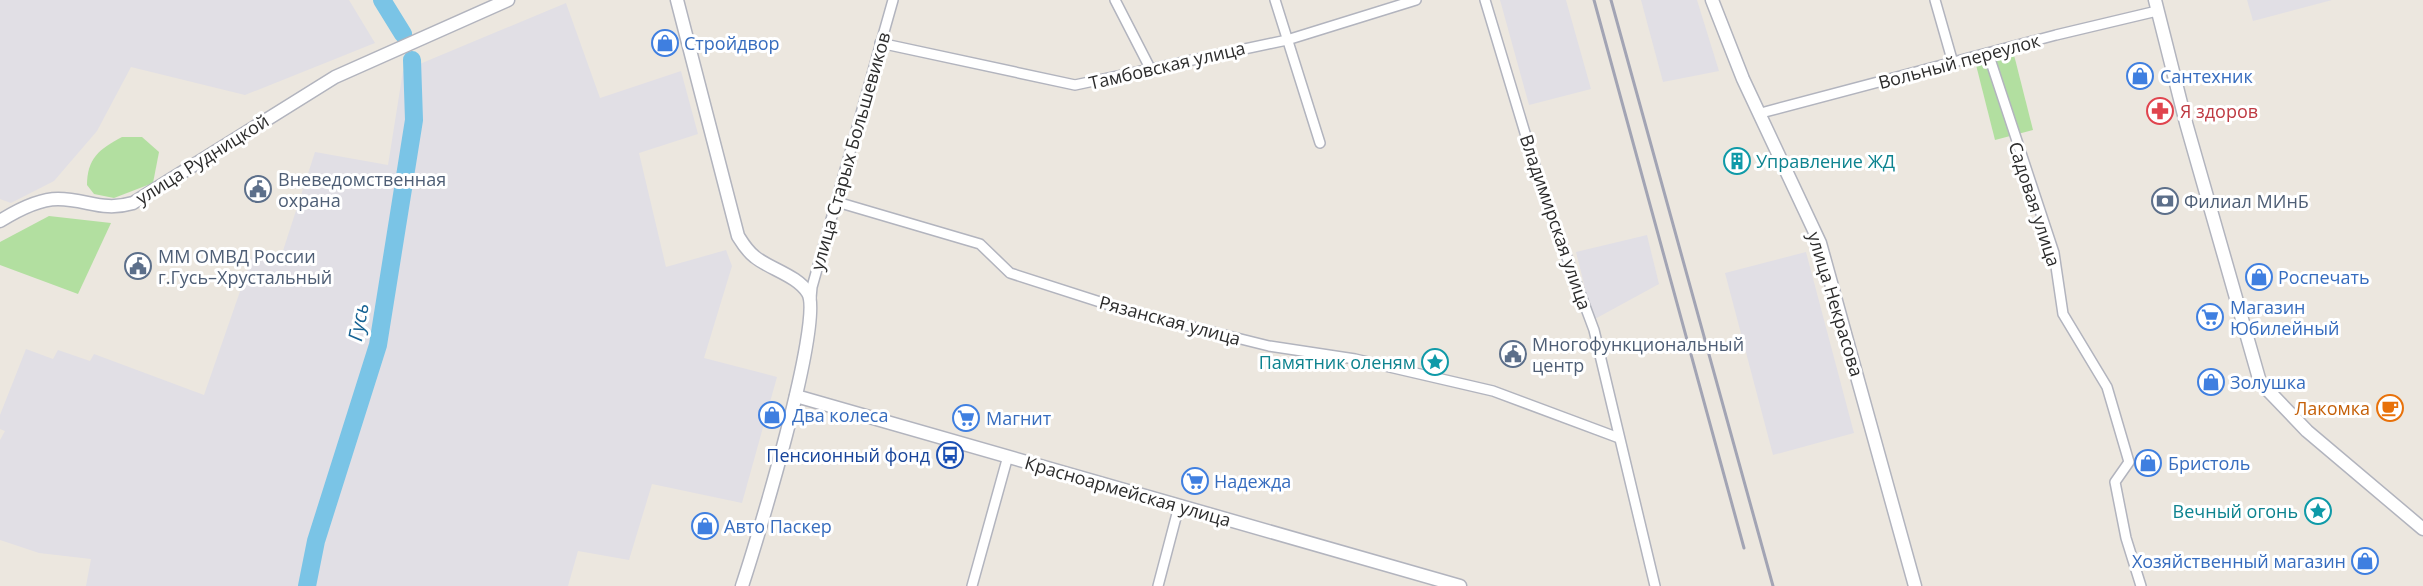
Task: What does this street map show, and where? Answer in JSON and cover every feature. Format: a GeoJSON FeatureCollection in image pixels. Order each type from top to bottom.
{"type":"FeatureCollection","features":[{"type":"Feature","properties":{"kind":"street","name":"улица Рудницкой"},"geometry":{"type":"LineString","coordinates":[[0,221],[30,206],[55,199],[100,207],[133,203],[335,77],[508,0]]}},
{"type":"Feature","properties":{"kind":"street","name":"улица Старых Большевиков"},"geometry":{"type":"LineString","coordinates":[[677,0],[738,236],[756,258],[807,291],[811,302]]}},
{"type":"Feature","properties":{"kind":"street","name":"улица Старых Большевиков"},"geometry":{"type":"LineString","coordinates":[[742,586],[796,396],[812,317],[812,286],[893,0]]}},
{"type":"Feature","properties":{"kind":"street"},"geometry":{"type":"LineString","coordinates":[[1115,0],[1151,70]]}},
{"type":"Feature","properties":{"kind":"street"},"geometry":{"type":"LineString","coordinates":[[1275,0],[1320,142]]}},
{"type":"Feature","properties":{"kind":"street","name":"Тамбовская улица"},"geometry":{"type":"LineString","coordinates":[[880,43],[1075,85],[1287,40],[1416,0]]}},
{"type":"Feature","properties":{"kind":"street","name":"Владимирская улица"},"geometry":{"type":"LineString","coordinates":[[1485,0],[1544,196],[1594,330],[1655,586]]}},
{"type":"Feature","properties":{"kind":"street","name":"улица Некрасова"},"geometry":{"type":"LineString","coordinates":[[1712,0],[1743,79],[1761,113],[1820,243],[1915,586]]}},
{"type":"Feature","properties":{"kind":"street"},"geometry":{"type":"LineString","coordinates":[[1935,0],[1953,63]]}},
{"type":"Feature","properties":{"kind":"street"},"geometry":{"type":"LineString","coordinates":[[2156,5],[2186,123],[2260,381],[2307,431],[2423,529]]}},
{"type":"Feature","properties":{"kind":"street","name":"Вольный переулок"},"geometry":{"type":"LineString","coordinates":[[1761,113],[1953,63],[2156,5]]}},
{"type":"Feature","properties":{"kind":"street","name":"Садовая улица"},"geometry":{"type":"LineString","coordinates":[[1988,53],[2054,253],[2063,314],[2107,387],[2126,451],[2129,462],[2115,482],[2126,538],[2141,586]]}},
{"type":"Feature","properties":{"kind":"street","name":"Рязанская улица"},"geometry":{"type":"LineString","coordinates":[[837,202],[980,244],[1010,273],[1128,311],[1269,346],[1355,359],[1493,391],[1619,438]]}},
{"type":"Feature","properties":{"kind":"street","name":"Красноармейская улица"},"geometry":{"type":"LineString","coordinates":[[796,396],[1460,586]]}},
{"type":"Feature","properties":{"kind":"street"},"geometry":{"type":"LineString","coordinates":[[972,586],[1008,456]]}},
{"type":"Feature","properties":{"kind":"street"},"geometry":{"type":"LineString","coordinates":[[1158,586],[1179,506]]}},
{"type":"Feature","properties":{"kind":"shaded area"},"geometry":{"type":"Polygon","coordinates":[[[0,0],[349,0],[375,43],[245,95],[131,67],[97,131],[54,181],[11,203],[0,199],[0,0]]]}},
{"type":"Feature","properties":{"kind":"shaded area"},"geometry":{"type":"Polygon","coordinates":[[[1500,0],[1566,0],[1591,89],[1529,105],[1500,0]]]}},
{"type":"Feature","properties":{"kind":"shaded area"},"geometry":{"type":"Polygon","coordinates":[[[1641,0],[1697,0],[1719,71],[1663,82],[1641,0]]]}},
{"type":"Feature","properties":{"kind":"shaded area"},"geometry":{"type":"Polygon","coordinates":[[[2247,0],[2332,0],[2253,21],[2247,0]]]}},
{"type":"Feature","properties":{"kind":"shaded area"},"geometry":{"type":"Polygon","coordinates":[[[566,3],[600,98],[681,71],[698,134],[639,153],[666,267],[726,250],[732,266],[704,358],[777,377],[742,503],[652,484],[629,560],[578,551],[568,586],[86,586],[91,559],[39,553],[0,540],[0,440],[5,431],[0,429],[0,415],[26,349],[53,359],[58,350],[90,361],[94,354],[204,395],[253,254],[280,260],[315,152],[388,165],[403,71],[566,3]]]}},
{"type":"Feature","properties":{"kind":"shaded area"},"geometry":{"type":"Polygon","coordinates":[[[1647,235],[1659,284],[1593,320],[1576,252],[1647,235]]]}},
{"type":"Feature","properties":{"kind":"shaded area"},"geometry":{"type":"Polygon","coordinates":[[[1806,252],[1854,433],[1773,455],[1725,273],[1806,252]]]}},
{"type":"Feature","properties":{"kind":"green space"},"geometry":{"type":"Polygon","coordinates":[[[2013,51],[2033,130],[1995,140],[1975,61],[2013,51]]]}},
{"type":"Feature","properties":{"kind":"green space"},"geometry":{"type":"Polygon","coordinates":[[[122,137],[142,137],[159,152],[153,183],[114,198],[94,194],[87,185],[89,168],[101,151],[122,137]]]}},
{"type":"Feature","properties":{"kind":"green space"},"geometry":{"type":"Polygon","coordinates":[[[49,216],[111,223],[78,294],[0,265],[0,242],[49,216]]]}},
{"type":"Feature","properties":{"kind":"waterway","name":"Гусь"},"geometry":{"type":"LineString","coordinates":[[382,0],[403,34]]}},
{"type":"Feature","properties":{"kind":"waterway","name":"Гусь"},"geometry":{"type":"LineString","coordinates":[[307,586],[316,541],[378,345],[414,120],[412,60]]}},
{"type":"Feature","properties":{"kind":"railway"},"geometry":{"type":"LineString","coordinates":[[1594,0],[1744,548]]}},
{"type":"Feature","properties":{"kind":"railway"},"geometry":{"type":"LineString","coordinates":[[1611,0],[1773,586]]}},
{"type":"Feature","properties":{"kind":"place","name":"Стройдвор"},"geometry":{"type":"Point","coordinates":[665,43]}},
{"type":"Feature","properties":{"kind":"place","name":"Сантехник"},"geometry":{"type":"Point","coordinates":[2140,76]}},
{"type":"Feature","properties":{"kind":"place","name":"Я здоров"},"geometry":{"type":"Point","coordinates":[2160,111]}},
{"type":"Feature","properties":{"kind":"place","name":"Управление ЖД"},"geometry":{"type":"Point","coordinates":[1737,161]}},
{"type":"Feature","properties":{"kind":"place","name":"Вневедомственная охрана"},"geometry":{"type":"Point","coordinates":[258,189]}},
{"type":"Feature","properties":{"kind":"place","name":"Филиал МИнБ"},"geometry":{"type":"Point","coordinates":[2165,201]}},
{"type":"Feature","properties":{"kind":"place","name":"ММ ОМВД России г.Гусь–Хрустальный"},"geometry":{"type":"Point","coordinates":[138,266]}},
{"type":"Feature","properties":{"kind":"place","name":"Роспечать"},"geometry":{"type":"Point","coordinates":[2259,277]}},
{"type":"Feature","properties":{"kind":"place","name":"Магазин Юбилейный"},"geometry":{"type":"Point","coordinates":[2210,317]}},
{"type":"Feature","properties":{"kind":"place","name":"Многофункциональный центр"},"geometry":{"type":"Point","coordinates":[1513,354]}},
{"type":"Feature","properties":{"kind":"place","name":"Памятник оленям"},"geometry":{"type":"Point","coordinates":[1435,362]}},
{"type":"Feature","properties":{"kind":"place","name":"Золушка"},"geometry":{"type":"Point","coordinates":[2211,382]}},
{"type":"Feature","properties":{"kind":"place","name":"Лакомка"},"geometry":{"type":"Point","coordinates":[2390,408]}},
{"type":"Feature","properties":{"kind":"place","name":"Два колеса"},"geometry":{"type":"Point","coordinates":[772,415]}},
{"type":"Feature","properties":{"kind":"place","name":"Магнит"},"geometry":{"type":"Point","coordinates":[966,418]}},
{"type":"Feature","properties":{"kind":"place","name":"Пенсионный фонд"},"geometry":{"type":"Point","coordinates":[950,455]}},
{"type":"Feature","properties":{"kind":"place","name":"Бристоль"},"geometry":{"type":"Point","coordinates":[2148,463]}},
{"type":"Feature","properties":{"kind":"place","name":"Надежда"},"geometry":{"type":"Point","coordinates":[1195,481]}},
{"type":"Feature","properties":{"kind":"place","name":"Вечный огонь"},"geometry":{"type":"Point","coordinates":[2318,511]}},
{"type":"Feature","properties":{"kind":"place","name":"Авто Паскер"},"geometry":{"type":"Point","coordinates":[705,526]}},
{"type":"Feature","properties":{"kind":"place","name":"Хозяйственный магазин"},"geometry":{"type":"Point","coordinates":[2365,561]}}]}
